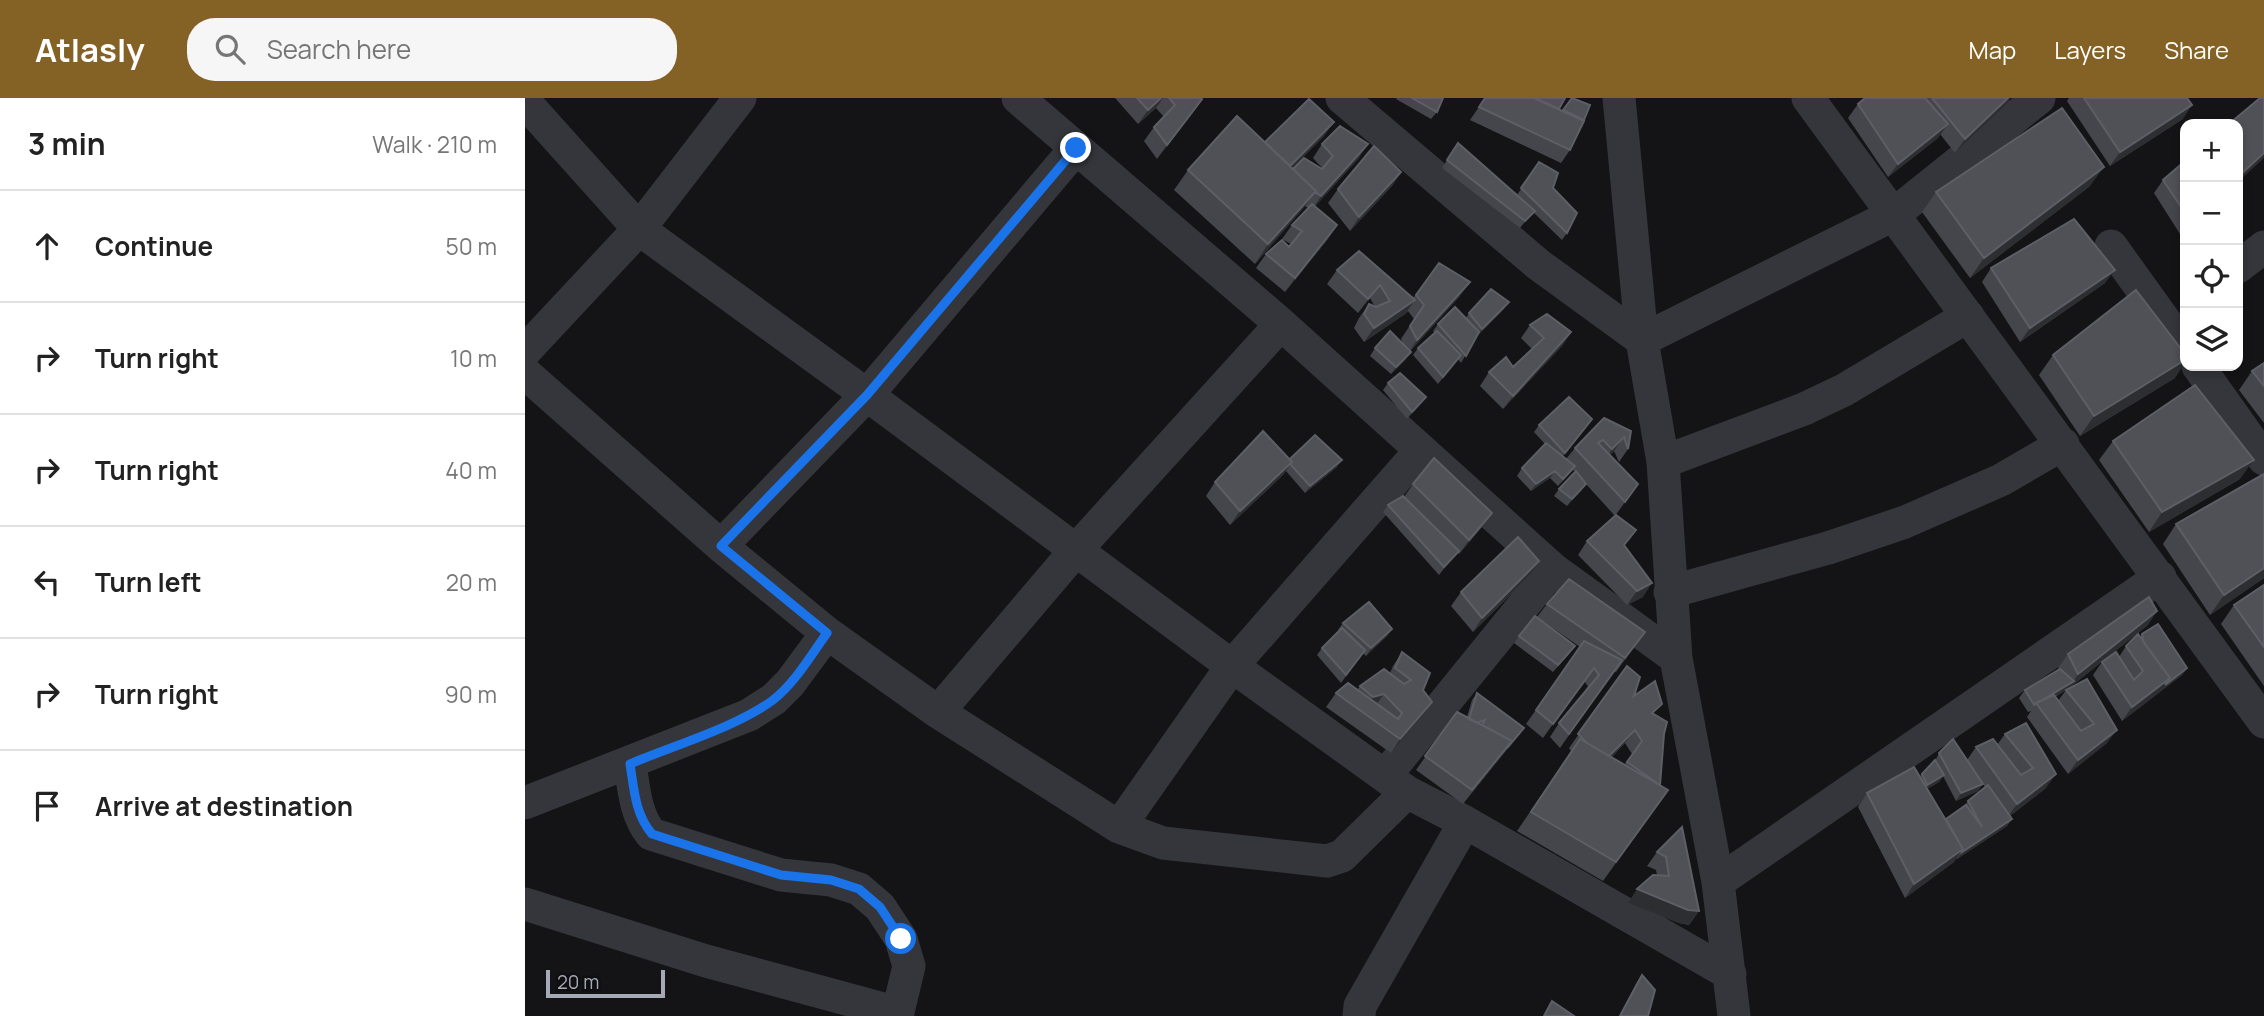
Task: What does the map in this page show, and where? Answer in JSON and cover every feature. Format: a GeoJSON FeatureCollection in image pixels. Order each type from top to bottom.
{"type":"FeatureCollection","features":[{"type":"Feature","properties":{"kind":"street"},"geometry":{"type":"LineString","coordinates":[[525,351],[639,229],[740,98]]}},
{"type":"Feature","properties":{"kind":"street"},"geometry":{"type":"LineString","coordinates":[[1342,98],[1539,265],[1642,340]]}},
{"type":"Feature","properties":{"kind":"street"},"geometry":{"type":"LineString","coordinates":[[1619,98],[1642,340],[1663,462],[1676,658],[1718,882],[1734,1016]]}},
{"type":"Feature","properties":{"kind":"street"},"geometry":{"type":"LineString","coordinates":[[1809,98],[2264,722]]}},
{"type":"Feature","properties":{"kind":"street"},"geometry":{"type":"LineString","coordinates":[[1642,340],[1893,215],[2039,98]]}},
{"type":"Feature","properties":{"kind":"street"},"geometry":{"type":"LineString","coordinates":[[1029,102],[1076,148],[1281,324],[1553,569],[1676,658]]}},
{"type":"Feature","properties":{"kind":"street"},"geometry":{"type":"LineString","coordinates":[[530,120],[639,229],[1396,784],[1730,974]]}},
{"type":"Feature","properties":{"kind":"street"},"geometry":{"type":"LineString","coordinates":[[721,546],[867,395],[1076,148]]}},
{"type":"Feature","properties":{"kind":"street"},"geometry":{"type":"LineString","coordinates":[[2111,246],[2179,326]]}},
{"type":"Feature","properties":{"kind":"street"},"geometry":{"type":"LineString","coordinates":[[2243,263],[2264,247]]}},
{"type":"Feature","properties":{"kind":"street"},"geometry":{"type":"LineString","coordinates":[[1663,462],[1804,410],[1844,390],[1968,316]]}},
{"type":"Feature","properties":{"kind":"street"},"geometry":{"type":"LineString","coordinates":[[938,712],[1076,550],[1281,324]]}},
{"type":"Feature","properties":{"kind":"street"},"geometry":{"type":"LineString","coordinates":[[2201,371],[2264,459]]}},
{"type":"Feature","properties":{"kind":"street"},"geometry":{"type":"LineString","coordinates":[[525,373],[721,546],[827,633],[938,712],[1119,827],[1163,843],[1312,861],[1327,861],[1342,856],[1553,569]]}},
{"type":"Feature","properties":{"kind":"street"},"geometry":{"type":"LineString","coordinates":[[1670,592],[1828,548],[1905,522],[2001,480],[2063,444]]}},
{"type":"Feature","properties":{"kind":"street"},"geometry":{"type":"LineString","coordinates":[[1119,827],[1232,666],[1421,450]]}},
{"type":"Feature","properties":{"kind":"street"},"geometry":{"type":"LineString","coordinates":[[1718,882],[2160,577]]}},
{"type":"Feature","properties":{"kind":"street"},"geometry":{"type":"LineString","coordinates":[[525,803],[749,715],[774,699],[790,683],[827,633]]}},
{"type":"Feature","properties":{"kind":"street"},"geometry":{"type":"LineString","coordinates":[[525,904],[706,961],[897,1015],[909,966],[901,939],[880,907],[859,889],[840,883],[781,875],[652,834],[642,822],[637,808],[630,764]]}},
{"type":"Feature","properties":{"kind":"street"},"geometry":{"type":"LineString","coordinates":[[1359,1016],[1360,1006],[1465,822]]}},
{"type":"Feature","properties":{"kind":"building"},"geometry":{"type":"Polygon","coordinates":[[[1137,98],[1161,98],[1148,110],[1137,98]]]}},
{"type":"Feature","properties":{"kind":"building"},"geometry":{"type":"Polygon","coordinates":[[[1169,98],[1202,99],[1167,145],[1154,127],[1175,105],[1169,98]]]}},
{"type":"Feature","properties":{"kind":"building"},"geometry":{"type":"Polygon","coordinates":[[[1412,98],[1443,98],[1437,112],[1412,98]]]}},
{"type":"Feature","properties":{"kind":"building"},"geometry":{"type":"Polygon","coordinates":[[[1485,98],[1534,98],[1584,121],[1570,150],[1479,107],[1485,98]]]}},
{"type":"Feature","properties":{"kind":"building"},"geometry":{"type":"Polygon","coordinates":[[[1535,98],[1565,98],[1559,109],[1535,98]]]}},
{"type":"Feature","properties":{"kind":"building"},"geometry":{"type":"Polygon","coordinates":[[[1572,98],[1590,105],[1584,120],[1563,110],[1572,98]]]}},
{"type":"Feature","properties":{"kind":"building"},"geometry":{"type":"Polygon","coordinates":[[[1865,98],[1925,98],[1948,124],[1898,164],[1858,104],[1865,98]]]}},
{"type":"Feature","properties":{"kind":"building"},"geometry":{"type":"Polygon","coordinates":[[[1932,98],[2008,98],[1965,139],[1932,98]]]}},
{"type":"Feature","properties":{"kind":"building"},"geometry":{"type":"Polygon","coordinates":[[[2084,98],[2187,98],[2192,105],[2120,152],[2084,98]]]}},
{"type":"Feature","properties":{"kind":"building"},"geometry":{"type":"Polygon","coordinates":[[[2260,98],[2264,98],[2264,153],[2243,172],[2243,119],[2235,119],[2260,98]]]}},
{"type":"Feature","properties":{"kind":"building"},"geometry":{"type":"Polygon","coordinates":[[[1309,99],[1334,122],[1290,166],[1265,142],[1309,99]]]}},
{"type":"Feature","properties":{"kind":"building"},"geometry":{"type":"Polygon","coordinates":[[[2062,108],[2104,167],[1984,258],[1936,192],[2062,108]]]}},
{"type":"Feature","properties":{"kind":"building"},"geometry":{"type":"Polygon","coordinates":[[[1237,116],[1316,191],[1268,244],[1188,170],[1237,116]]]}},
{"type":"Feature","properties":{"kind":"building"},"geometry":{"type":"Polygon","coordinates":[[[1340,126],[1368,144],[1321,196],[1293,169],[1304,158],[1322,169],[1333,156],[1322,144],[1340,126]]]}},
{"type":"Feature","properties":{"kind":"building"},"geometry":{"type":"Polygon","coordinates":[[[1458,143],[1535,211],[1525,221],[1447,160],[1458,143]]]}},
{"type":"Feature","properties":{"kind":"building"},"geometry":{"type":"Polygon","coordinates":[[[1374,146],[1401,172],[1359,217],[1338,189],[1374,146]]]}},
{"type":"Feature","properties":{"kind":"building"},"geometry":{"type":"Polygon","coordinates":[[[1539,162],[1558,173],[1553,188],[1577,213],[1567,233],[1521,188],[1539,162]]]}},
{"type":"Feature","properties":{"kind":"building"},"geometry":{"type":"Polygon","coordinates":[[[2180,165],[2180,206],[2163,180],[2180,165]]]}},
{"type":"Feature","properties":{"kind":"building"},"geometry":{"type":"Polygon","coordinates":[[[1312,204],[1337,225],[1295,278],[1266,254],[1282,240],[1289,247],[1302,231],[1292,225],[1312,204]]]}},
{"type":"Feature","properties":{"kind":"building"},"geometry":{"type":"Polygon","coordinates":[[[2074,219],[2115,270],[2030,328],[1991,268],[2074,219]]]}},
{"type":"Feature","properties":{"kind":"building"},"geometry":{"type":"Polygon","coordinates":[[[1359,251],[1415,300],[1374,328],[1364,314],[1369,304],[1376,307],[1390,301],[1380,285],[1368,299],[1337,270],[1359,251]]]}},
{"type":"Feature","properties":{"kind":"building"},"geometry":{"type":"Polygon","coordinates":[[[1439,263],[1470,282],[1417,340],[1410,326],[1424,305],[1416,295],[1439,263]]]}},
{"type":"Feature","properties":{"kind":"building"},"geometry":{"type":"Polygon","coordinates":[[[1491,289],[1509,302],[1482,329],[1469,313],[1491,289]]]}},
{"type":"Feature","properties":{"kind":"building"},"geometry":{"type":"Polygon","coordinates":[[[2136,290],[2180,347],[2180,363],[2094,416],[2053,355],[2136,290]]]}},
{"type":"Feature","properties":{"kind":"building"},"geometry":{"type":"Polygon","coordinates":[[[1455,307],[1479,332],[1466,356],[1438,324],[1455,307]]]}},
{"type":"Feature","properties":{"kind":"building"},"geometry":{"type":"Polygon","coordinates":[[[1547,314],[1571,332],[1513,396],[1489,372],[1506,357],[1513,367],[1544,338],[1530,325],[1547,314]]]}},
{"type":"Feature","properties":{"kind":"building"},"geometry":{"type":"Polygon","coordinates":[[[1390,331],[1411,352],[1396,367],[1375,348],[1390,331]]]}},
{"type":"Feature","properties":{"kind":"building"},"geometry":{"type":"Polygon","coordinates":[[[1437,331],[1461,355],[1443,377],[1418,348],[1437,331]]]}},
{"type":"Feature","properties":{"kind":"building"},"geometry":{"type":"Polygon","coordinates":[[[2264,363],[2264,386],[2252,371],[2264,363]]]}},
{"type":"Feature","properties":{"kind":"building"},"geometry":{"type":"Polygon","coordinates":[[[1400,373],[1426,397],[1412,412],[1388,383],[1400,373]]]}},
{"type":"Feature","properties":{"kind":"building"},"geometry":{"type":"Polygon","coordinates":[[[2195,385],[2254,460],[2162,512],[2113,441],[2195,385]]]}},
{"type":"Feature","properties":{"kind":"building"},"geometry":{"type":"Polygon","coordinates":[[[1569,397],[1592,419],[1565,453],[1539,425],[1569,397]]]}},
{"type":"Feature","properties":{"kind":"building"},"geometry":{"type":"Polygon","coordinates":[[[1604,418],[1631,431],[1628,449],[1624,437],[1612,449],[1603,440],[1598,443],[1638,484],[1625,502],[1575,448],[1604,418]]]}},
{"type":"Feature","properties":{"kind":"building"},"geometry":{"type":"Polygon","coordinates":[[[1263,431],[1292,462],[1240,511],[1215,482],[1263,431]]]}},
{"type":"Feature","properties":{"kind":"building"},"geometry":{"type":"Polygon","coordinates":[[[1315,435],[1342,460],[1310,486],[1290,464],[1290,459],[1315,435]]]}},
{"type":"Feature","properties":{"kind":"building"},"geometry":{"type":"Polygon","coordinates":[[[1546,443],[1575,466],[1563,479],[1555,471],[1536,484],[1522,468],[1546,443]]]}},
{"type":"Feature","properties":{"kind":"building"},"geometry":{"type":"Polygon","coordinates":[[[1434,458],[1492,513],[1469,540],[1413,484],[1434,458]]]}},
{"type":"Feature","properties":{"kind":"building"},"geometry":{"type":"Polygon","coordinates":[[[1576,471],[1586,484],[1572,499],[1559,489],[1576,471]]]}},
{"type":"Feature","properties":{"kind":"building"},"geometry":{"type":"Polygon","coordinates":[[[2264,474],[2264,568],[2224,595],[2176,524],[2264,474]]]}},
{"type":"Feature","properties":{"kind":"building"},"geometry":{"type":"Polygon","coordinates":[[[1403,496],[1459,551],[1444,567],[1388,505],[1403,496]]]}},
{"type":"Feature","properties":{"kind":"building"},"geometry":{"type":"Polygon","coordinates":[[[1616,515],[1636,530],[1624,545],[1652,583],[1637,591],[1587,541],[1616,515]]]}},
{"type":"Feature","properties":{"kind":"building"},"geometry":{"type":"Polygon","coordinates":[[[1518,537],[1539,561],[1482,618],[1461,592],[1518,537]]]}},
{"type":"Feature","properties":{"kind":"building"},"geometry":{"type":"Polygon","coordinates":[[[1569,579],[1645,632],[1625,658],[1547,604],[1569,579]]]}},
{"type":"Feature","properties":{"kind":"building"},"geometry":{"type":"Polygon","coordinates":[[[2264,585],[2264,647],[2234,605],[2264,585]]]}},
{"type":"Feature","properties":{"kind":"building"},"geometry":{"type":"Polygon","coordinates":[[[2149,597],[2157,611],[2078,674],[2068,654],[2149,597]]]}},
{"type":"Feature","properties":{"kind":"building"},"geometry":{"type":"Polygon","coordinates":[[[1369,602],[1392,629],[1371,648],[1343,623],[1369,602]]]}},
{"type":"Feature","properties":{"kind":"building"},"geometry":{"type":"Polygon","coordinates":[[[1535,616],[1575,646],[1558,665],[1519,636],[1535,616]]]}},
{"type":"Feature","properties":{"kind":"building"},"geometry":{"type":"Polygon","coordinates":[[[2158,624],[2187,668],[2165,685],[2170,678],[2144,643],[2142,634],[2158,624]]]}},
{"type":"Feature","properties":{"kind":"building"},"geometry":{"type":"Polygon","coordinates":[[[1342,628],[1365,650],[1346,675],[1322,648],[1342,628]]]}},
{"type":"Feature","properties":{"kind":"building"},"geometry":{"type":"Polygon","coordinates":[[[2138,634],[2170,678],[2132,707],[2102,662],[2116,652],[2134,680],[2143,671],[2126,646],[2138,634]]]}},
{"type":"Feature","properties":{"kind":"building"},"geometry":{"type":"Polygon","coordinates":[[[1584,641],[1622,660],[1569,734],[1559,723],[1599,675],[1594,668],[1553,724],[1536,710],[1584,641]]]}},
{"type":"Feature","properties":{"kind":"building"},"geometry":{"type":"Polygon","coordinates":[[[1402,652],[1430,673],[1423,690],[1432,702],[1400,739],[1336,693],[1348,683],[1398,719],[1402,713],[1384,694],[1373,697],[1360,686],[1384,669],[1404,684],[1411,680],[1395,668],[1402,652]]]}},
{"type":"Feature","properties":{"kind":"building"},"geometry":{"type":"Polygon","coordinates":[[[1627,666],[1640,677],[1634,696],[1655,681],[1662,704],[1652,713],[1667,722],[1660,785],[1627,762],[1642,741],[1635,730],[1609,756],[1587,743],[1578,734],[1627,666]]]}},
{"type":"Feature","properties":{"kind":"building"},"geometry":{"type":"Polygon","coordinates":[[[2060,669],[2074,681],[2034,705],[2025,690],[2060,669]]]}},
{"type":"Feature","properties":{"kind":"building"},"geometry":{"type":"Polygon","coordinates":[[[2087,679],[2117,730],[2078,760],[2036,703],[2054,695],[2081,731],[2094,724],[2066,690],[2087,679]]]}},
{"type":"Feature","properties":{"kind":"building"},"geometry":{"type":"Polygon","coordinates":[[[1477,693],[1524,728],[1507,748],[1512,741],[1482,725],[1485,720],[1477,723],[1469,719],[1477,693]]]}},
{"type":"Feature","properties":{"kind":"building"},"geometry":{"type":"Polygon","coordinates":[[[1457,712],[1512,741],[1472,790],[1425,756],[1457,712]]]}},
{"type":"Feature","properties":{"kind":"building"},"geometry":{"type":"Polygon","coordinates":[[[2026,723],[2056,774],[2017,804],[1976,747],[1993,739],[2021,775],[2033,768],[2005,734],[2026,723]]]}},
{"type":"Feature","properties":{"kind":"building"},"geometry":{"type":"Polygon","coordinates":[[[1580,739],[1668,790],[1616,862],[1531,812],[1580,739]]]}},
{"type":"Feature","properties":{"kind":"building"},"geometry":{"type":"Polygon","coordinates":[[[1953,739],[1983,784],[1961,793],[1939,753],[1953,739]]]}},
{"type":"Feature","properties":{"kind":"building"},"geometry":{"type":"Polygon","coordinates":[[[1935,760],[1944,775],[1927,785],[1922,774],[1935,760]]]}},
{"type":"Feature","properties":{"kind":"building"},"geometry":{"type":"Polygon","coordinates":[[[1914,767],[1963,849],[1914,884],[1867,793],[1914,767]]]}},
{"type":"Feature","properties":{"kind":"building"},"geometry":{"type":"Polygon","coordinates":[[[1988,785],[2012,819],[1962,852],[1963,849],[1946,819],[1966,805],[1982,827],[1968,801],[1988,785]]]}},
{"type":"Feature","properties":{"kind":"building"},"geometry":{"type":"Polygon","coordinates":[[[1682,827],[1699,911],[1688,910],[1637,889],[1653,875],[1669,876],[1666,857],[1657,852],[1682,827]]]}},
{"type":"Feature","properties":{"kind":"building"},"geometry":{"type":"Polygon","coordinates":[[[1642,975],[1655,990],[1648,1016],[1620,1016],[1642,975]]]}},
{"type":"Feature","properties":{"kind":"building"},"geometry":{"type":"Polygon","coordinates":[[[1552,1001],[1574,1016],[1544,1016],[1552,1001]]]}},
{"type":"Feature","properties":{"kind":"route"},"geometry":{"type":"LineString","coordinates":[[901,939],[880,907],[859,889],[831,880],[781,875],[652,834],[642,822],[637,808],[630,764],[749,715],[774,699],[790,683],[827,633],[721,546],[867,395],[1076,148]]}}]}
